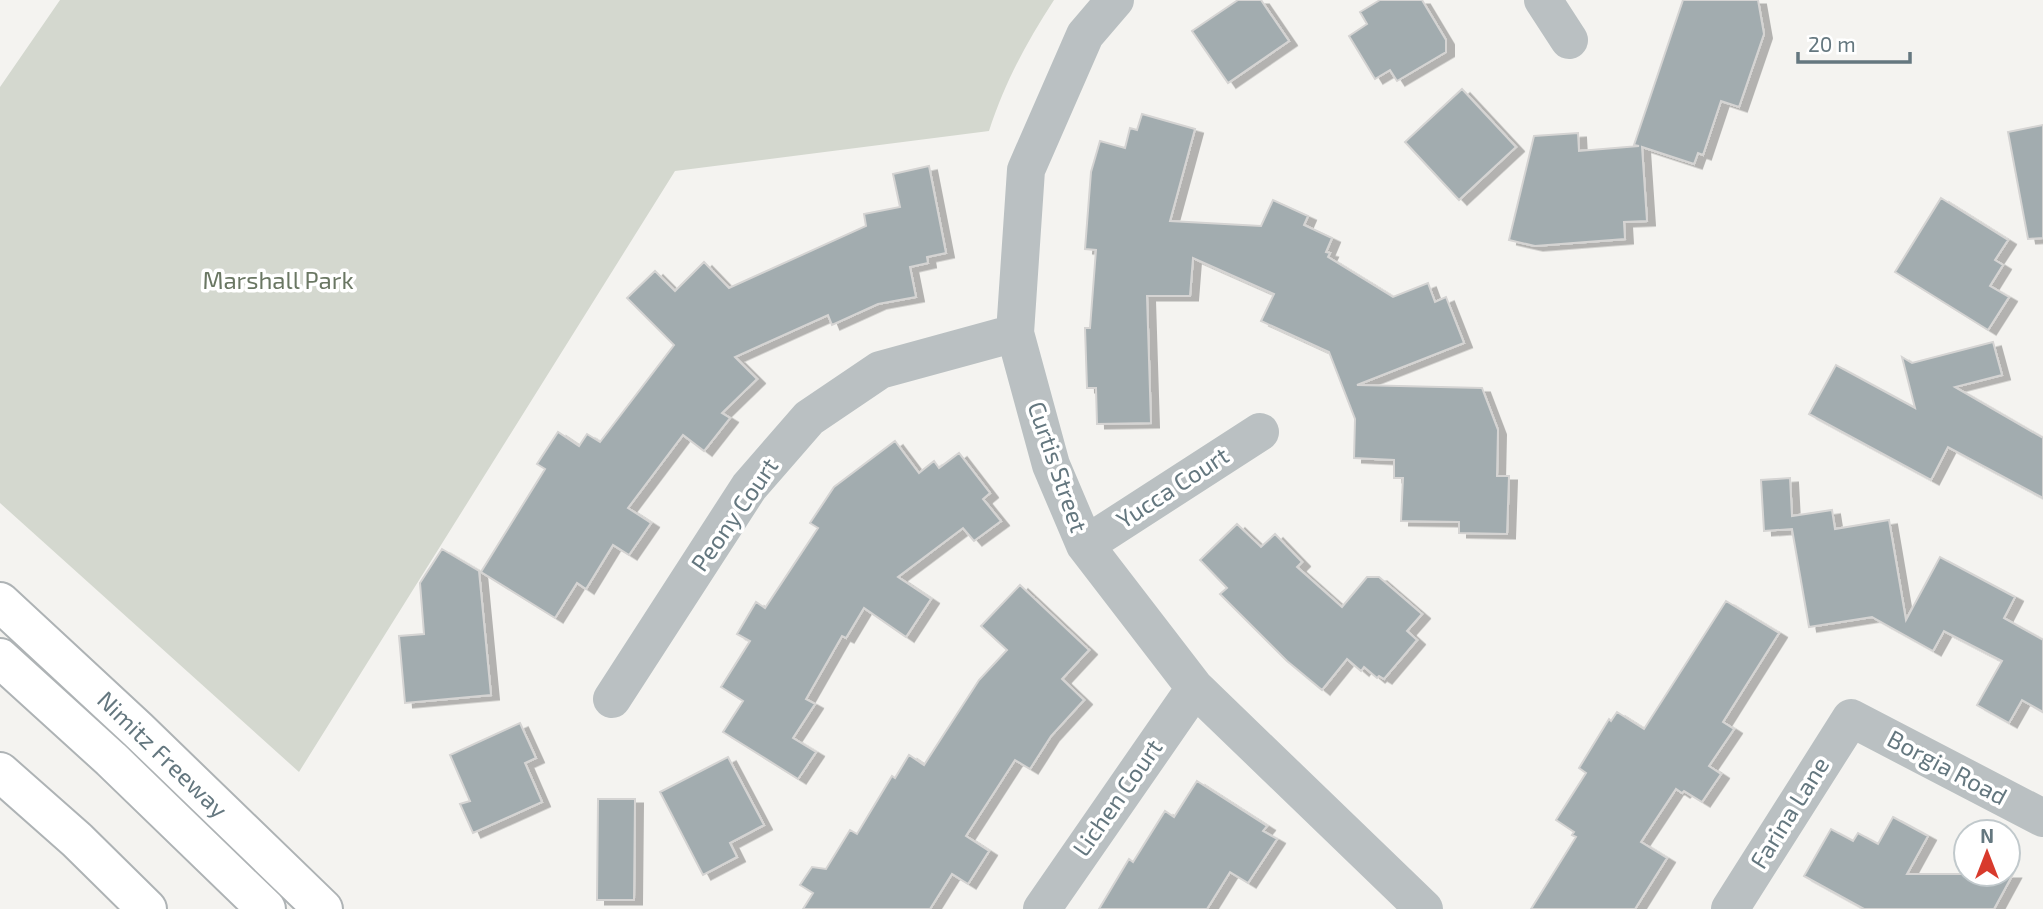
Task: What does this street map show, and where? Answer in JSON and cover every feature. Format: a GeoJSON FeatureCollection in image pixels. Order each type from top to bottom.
{"type":"FeatureCollection","features":[{"type":"Feature","properties":{"kind":"highway","name":"Nimitz Freeway"},"geometry":{"type":"LineString","coordinates":[[0,602],[138,730],[323,909]]}},
{"type":"Feature","properties":{"kind":"highway"},"geometry":{"type":"LineString","coordinates":[[0,658],[111,759],[266,909]]}},
{"type":"Feature","properties":{"kind":"highway"},"geometry":{"type":"LineString","coordinates":[[0,772],[77,839],[147,909]]}},
{"type":"Feature","properties":{"kind":"street","name":"Curtis Street"},"geometry":{"type":"LineString","coordinates":[[1115,0],[1085,35],[1026,170],[1015,333],[1051,465],[1085,545],[1195,688],[1424,909]]}},
{"type":"Feature","properties":{"kind":"street"},"geometry":{"type":"LineString","coordinates":[[1543,0],[1570,40]]}},
{"type":"Feature","properties":{"kind":"street","name":"Peony Court"},"geometry":{"type":"LineString","coordinates":[[612,699],[749,487],[809,418],[880,370],[1015,333]]}},
{"type":"Feature","properties":{"kind":"street","name":"Yucca Court"},"geometry":{"type":"LineString","coordinates":[[1085,545],[1260,432]]}},
{"type":"Feature","properties":{"kind":"street","name":"Lichen Court"},"geometry":{"type":"LineString","coordinates":[[1042,909],[1195,688]]}},
{"type":"Feature","properties":{"kind":"street","name":"Borgia Road"},"geometry":{"type":"LineString","coordinates":[[1851,718],[2043,818]]}},
{"type":"Feature","properties":{"kind":"street","name":"Farina Lane"},"geometry":{"type":"LineString","coordinates":[[1730,909],[1851,718]]}},
{"type":"Feature","properties":{"kind":"green space","name":"Marshall Park"},"geometry":{"type":"Polygon","coordinates":[[[60,0],[1054,0],[1017,63],[989,131],[675,171],[299,772],[0,503],[0,87],[60,0]]]}},
{"type":"Feature","properties":{"kind":"building"},"geometry":{"type":"Polygon","coordinates":[[[1238,0],[1261,0],[1289,41],[1228,83],[1192,31],[1238,0]]]}},
{"type":"Feature","properties":{"kind":"building"},"geometry":{"type":"Polygon","coordinates":[[[1380,0],[1422,0],[1446,40],[1446,52],[1397,81],[1390,70],[1375,79],[1349,36],[1367,24],[1360,12],[1380,0]]]}},
{"type":"Feature","properties":{"kind":"building"},"geometry":{"type":"Polygon","coordinates":[[[1683,0],[1758,0],[1764,34],[1739,107],[1721,101],[1703,155],[1698,153],[1694,164],[1642,147],[1647,221],[1624,222],[1625,239],[1535,246],[1509,240],[1534,136],[1578,133],[1579,151],[1639,146],[1634,145],[1683,0]]]}},
{"type":"Feature","properties":{"kind":"building"},"geometry":{"type":"Polygon","coordinates":[[[1462,89],[1516,147],[1459,200],[1405,142],[1462,89]]]}},
{"type":"Feature","properties":{"kind":"building"},"geometry":{"type":"Polygon","coordinates":[[[1142,114],[1195,129],[1170,221],[1261,226],[1273,200],[1308,216],[1304,225],[1332,238],[1326,252],[1330,253],[1328,257],[1393,297],[1428,283],[1435,302],[1446,297],[1464,343],[1357,385],[1482,388],[1498,430],[1497,476],[1509,476],[1507,534],[1459,533],[1459,522],[1401,521],[1403,478],[1394,478],[1394,460],[1354,458],[1355,419],[1329,352],[1261,321],[1274,294],[1193,258],[1190,296],[1147,296],[1151,423],[1097,424],[1096,388],[1087,388],[1085,328],[1090,328],[1096,250],[1085,249],[1091,172],[1100,141],[1125,148],[1130,128],[1137,130],[1142,114]]]}},
{"type":"Feature","properties":{"kind":"building"},"geometry":{"type":"Polygon","coordinates":[[[2043,125],[2043,238],[2028,239],[2008,132],[2043,125]]]}},
{"type":"Feature","properties":{"kind":"building"},"geometry":{"type":"Polygon","coordinates":[[[929,166],[946,253],[927,257],[928,263],[910,267],[916,297],[878,304],[832,325],[828,315],[735,357],[757,379],[722,413],[730,418],[704,451],[683,435],[628,508],[651,523],[629,555],[613,545],[586,589],[577,583],[555,618],[481,572],[545,469],[537,464],[558,432],[579,446],[587,434],[600,442],[674,345],[627,298],[655,271],[675,291],[704,262],[729,288],[866,226],[864,214],[900,207],[893,174],[929,166]]]}},
{"type":"Feature","properties":{"kind":"building"},"geometry":{"type":"Polygon","coordinates":[[[1941,198],[2008,240],[1995,260],[2003,265],[1990,286],[2009,297],[1988,330],[1895,272],[1941,198]]]}},
{"type":"Feature","properties":{"kind":"building"},"geometry":{"type":"Polygon","coordinates":[[[1993,342],[2002,375],[1955,387],[2043,438],[2043,498],[1948,447],[1931,480],[1809,414],[1836,365],[1915,408],[1902,357],[1912,363],[1993,342]]]}},
{"type":"Feature","properties":{"kind":"building"},"geometry":{"type":"Polygon","coordinates":[[[895,441],[919,473],[934,461],[939,468],[959,453],[990,493],[983,499],[1001,521],[974,541],[963,528],[898,577],[931,599],[906,637],[864,608],[846,638],[842,636],[806,699],[815,704],[793,738],[816,752],[798,779],[723,732],[743,701],[721,687],[750,641],[737,634],[756,602],[765,608],[818,528],[810,523],[834,487],[895,441]]]}},
{"type":"Feature","properties":{"kind":"building"},"geometry":{"type":"Polygon","coordinates":[[[1790,478],[1792,516],[1832,510],[1835,529],[1889,520],[1906,620],[1940,557],[2015,597],[2004,618],[2043,640],[2043,712],[2022,700],[2009,723],[1977,705],[2002,661],[1944,631],[1933,651],[1872,617],[1809,627],[1792,529],[1764,531],[1761,480],[1790,478]]]}},
{"type":"Feature","properties":{"kind":"building"},"geometry":{"type":"Polygon","coordinates":[[[1237,524],[1261,547],[1275,534],[1302,562],[1297,567],[1342,607],[1367,577],[1379,577],[1422,614],[1407,631],[1417,640],[1384,679],[1379,676],[1377,678],[1364,667],[1361,671],[1347,659],[1322,690],[1287,661],[1220,594],[1227,588],[1200,560],[1237,524]]]}},
{"type":"Feature","properties":{"kind":"building"},"geometry":{"type":"Polygon","coordinates":[[[442,549],[479,571],[491,695],[405,703],[399,636],[424,634],[420,583],[442,549]]]}},
{"type":"Feature","properties":{"kind":"building"},"geometry":{"type":"Polygon","coordinates":[[[1020,585],[1089,650],[1062,679],[1084,700],[1051,736],[1030,769],[1015,760],[966,836],[989,851],[968,884],[952,874],[930,909],[803,909],[813,893],[800,885],[812,867],[826,869],[850,830],[857,834],[892,776],[895,778],[909,755],[924,765],[979,680],[1007,650],[981,626],[1020,585]]]}},
{"type":"Feature","properties":{"kind":"building"},"geometry":{"type":"Polygon","coordinates":[[[1726,601],[1779,633],[1723,722],[1734,729],[1709,766],[1721,774],[1702,802],[1676,789],[1641,842],[1667,858],[1635,909],[1531,909],[1576,837],[1572,835],[1574,832],[1556,820],[1586,773],[1579,768],[1609,719],[1611,721],[1617,712],[1644,729],[1726,601]]]}},
{"type":"Feature","properties":{"kind":"building"},"geometry":{"type":"Polygon","coordinates":[[[520,723],[536,758],[525,763],[542,802],[473,833],[460,804],[470,801],[450,755],[520,723]]]}},
{"type":"Feature","properties":{"kind":"building"},"geometry":{"type":"Polygon","coordinates":[[[728,757],[764,825],[730,843],[737,857],[703,875],[660,792],[728,757]]]}},
{"type":"Feature","properties":{"kind":"building"},"geometry":{"type":"Polygon","coordinates":[[[1197,781],[1267,826],[1263,831],[1277,839],[1248,883],[1230,872],[1207,909],[1099,909],[1129,859],[1133,862],[1165,811],[1174,817],[1197,781]]]}},
{"type":"Feature","properties":{"kind":"building"},"geometry":{"type":"Polygon","coordinates":[[[598,799],[635,799],[634,900],[597,900],[598,799]]]}},
{"type":"Feature","properties":{"kind":"building"},"geometry":{"type":"Polygon","coordinates":[[[1893,817],[1928,836],[1907,874],[1952,874],[1952,888],[2005,888],[1994,909],[1864,909],[1804,876],[1831,829],[1853,841],[1858,833],[1878,844],[1893,817]]]}}]}
